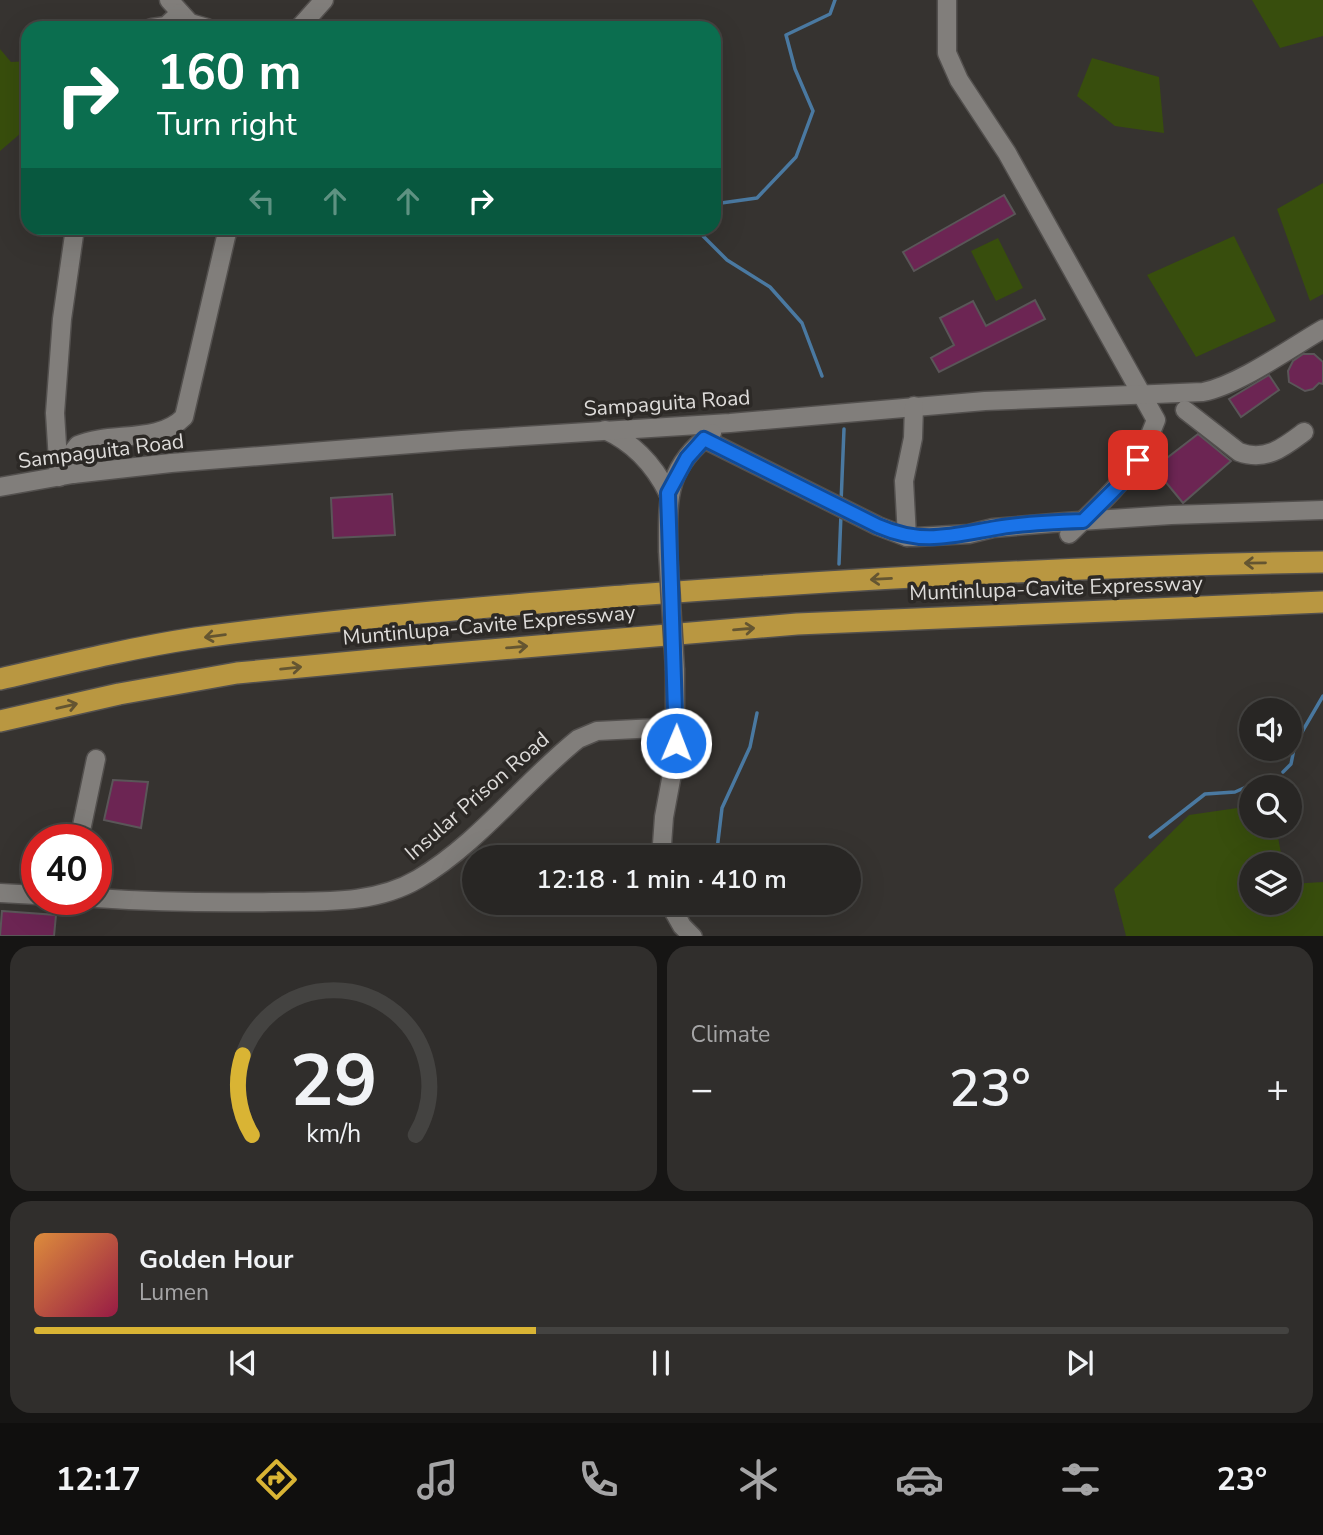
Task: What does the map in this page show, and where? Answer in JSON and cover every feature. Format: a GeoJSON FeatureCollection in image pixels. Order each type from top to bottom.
{"type":"FeatureCollection","features":[{"type":"Feature","properties":{"kind":"highway","name":"Muntinlupa-Cavite Expressway"},"geometry":{"type":"LineString","coordinates":[[0,679],[104,655],[195,639],[519,605],[793,583],[1037,571],[1323,562]]}},
{"type":"Feature","properties":{"kind":"highway","name":"Muntinlupa-Cavite Expressway"},"geometry":{"type":"LineString","coordinates":[[0,721],[119,694],[237,673],[398,657],[797,624],[1323,602]]}},
{"type":"Feature","properties":{"kind":"street"},"geometry":{"type":"LineString","coordinates":[[305,21],[324,0]]}},
{"type":"Feature","properties":{"kind":"street"},"geometry":{"type":"LineString","coordinates":[[947,0],[947,53],[959,80],[1007,153],[1156,420],[1148,444],[1127,477],[1069,534]]}},
{"type":"Feature","properties":{"kind":"street"},"geometry":{"type":"LineString","coordinates":[[174,7],[188,21]]}},
{"type":"Feature","properties":{"kind":"street"},"geometry":{"type":"LineString","coordinates":[[66,476],[55,413],[61,319],[74,235]]}},
{"type":"Feature","properties":{"kind":"street"},"geometry":{"type":"LineString","coordinates":[[66,476],[71,454],[78,445],[158,432],[178,423],[184,417],[226,235]]}},
{"type":"Feature","properties":{"kind":"street","name":"Sampaguita Road"},"geometry":{"type":"LineString","coordinates":[[0,487],[66,476],[248,457],[730,423],[914,406],[1213,390],[1323,329]]}},
{"type":"Feature","properties":{"kind":"street"},"geometry":{"type":"LineString","coordinates":[[1185,411],[1189,392]]}},
{"type":"Feature","properties":{"kind":"street"},"geometry":{"type":"LineString","coordinates":[[907,537],[904,481],[914,438],[914,406]]}},
{"type":"Feature","properties":{"kind":"street"},"geometry":{"type":"LineString","coordinates":[[1156,420],[1185,411]]}},
{"type":"Feature","properties":{"kind":"street"},"geometry":{"type":"LineString","coordinates":[[1185,411],[1248,456],[1257,457],[1272,453],[1304,432]]}},
{"type":"Feature","properties":{"kind":"street"},"geometry":{"type":"LineString","coordinates":[[668,493],[687,458],[704,439],[730,423]]}},
{"type":"Feature","properties":{"kind":"street"},"geometry":{"type":"LineString","coordinates":[[604,430],[629,443],[640,453],[659,475],[668,493],[676,727],[662,845]]}},
{"type":"Feature","properties":{"kind":"street"},"geometry":{"type":"LineString","coordinates":[[704,439],[878,526],[907,537],[969,534],[1009,526],[1171,515],[1323,510]]}},
{"type":"Feature","properties":{"kind":"street","name":"Insular Prison Road"},"geometry":{"type":"LineString","coordinates":[[112,899],[175,903],[312,902],[360,899],[389,892],[417,880],[447,858],[578,738],[597,731],[676,727]]}},
{"type":"Feature","properties":{"kind":"street"},"geometry":{"type":"LineString","coordinates":[[82,824],[96,759]]}},
{"type":"Feature","properties":{"kind":"street"},"geometry":{"type":"LineString","coordinates":[[0,893],[21,894]]}},
{"type":"Feature","properties":{"kind":"street"},"geometry":{"type":"LineString","coordinates":[[676,915],[682,926],[693,936]]}},
{"type":"Feature","properties":{"kind":"green space"},"geometry":{"type":"Polygon","coordinates":[[[1252,0],[1323,0],[1323,36],[1280,48],[1252,0]]]}},
{"type":"Feature","properties":{"kind":"green space"},"geometry":{"type":"Polygon","coordinates":[[[0,49],[11,62],[21,61],[21,133],[0,151],[0,49]]]}},
{"type":"Feature","properties":{"kind":"green space"},"geometry":{"type":"Polygon","coordinates":[[[1092,58],[1159,77],[1164,133],[1115,126],[1077,96],[1092,58]]]}},
{"type":"Feature","properties":{"kind":"green space"},"geometry":{"type":"Polygon","coordinates":[[[1323,183],[1323,294],[1310,301],[1277,209],[1323,183]]]}},
{"type":"Feature","properties":{"kind":"green space"},"geometry":{"type":"Polygon","coordinates":[[[1234,236],[1276,321],[1196,357],[1147,275],[1234,236]]]}},
{"type":"Feature","properties":{"kind":"green space"},"geometry":{"type":"Polygon","coordinates":[[[998,238],[1023,288],[996,301],[971,251],[998,238]]]}},
{"type":"Feature","properties":{"kind":"green space"},"geometry":{"type":"Polygon","coordinates":[[[1239,808],[1239,838],[1278,838],[1281,852],[1239,852],[1239,915],[1302,915],[1302,883],[1323,882],[1323,936],[1126,936],[1114,889],[1189,815],[1239,808]]]}},
{"type":"Feature","properties":{"kind":"building"},"geometry":{"type":"Polygon","coordinates":[[[1004,195],[1015,214],[914,271],[903,252],[1004,195]]]}},
{"type":"Feature","properties":{"kind":"building"},"geometry":{"type":"Polygon","coordinates":[[[1035,300],[1045,319],[939,372],[931,358],[954,345],[940,318],[973,301],[986,326],[1035,300]]]}},
{"type":"Feature","properties":{"kind":"building"},"geometry":{"type":"Polygon","coordinates":[[[1303,354],[1314,354],[1323,362],[1323,384],[1319,383],[1313,389],[1305,391],[1289,382],[1288,371],[1293,361],[1303,354]]]}},
{"type":"Feature","properties":{"kind":"building"},"geometry":{"type":"Polygon","coordinates":[[[1269,375],[1279,390],[1241,417],[1229,399],[1269,375]]]}},
{"type":"Feature","properties":{"kind":"building"},"geometry":{"type":"Polygon","coordinates":[[[1198,434],[1231,461],[1183,503],[1154,468],[1198,434]]]}},
{"type":"Feature","properties":{"kind":"building"},"geometry":{"type":"Polygon","coordinates":[[[392,494],[395,535],[333,538],[331,498],[392,494]]]}},
{"type":"Feature","properties":{"kind":"building"},"geometry":{"type":"Polygon","coordinates":[[[113,780],[148,782],[141,828],[104,820],[113,780]]]}},
{"type":"Feature","properties":{"kind":"building"},"geometry":{"type":"Polygon","coordinates":[[[2,911],[21,912],[21,915],[56,915],[54,936],[0,936],[2,911]]]}},
{"type":"Feature","properties":{"kind":"waterway"},"geometry":{"type":"LineString","coordinates":[[721,203],[757,198],[796,157],[813,111],[795,69],[786,35],[830,14],[835,0]]}},
{"type":"Feature","properties":{"kind":"waterway"},"geometry":{"type":"LineString","coordinates":[[703,235],[727,260],[770,287],[802,323],[822,376]]}},
{"type":"Feature","properties":{"kind":"waterway"},"geometry":{"type":"LineString","coordinates":[[841,503],[844,429]]}},
{"type":"Feature","properties":{"kind":"waterway"},"geometry":{"type":"LineString","coordinates":[[839,564],[841,514]]}},
{"type":"Feature","properties":{"kind":"waterway"},"geometry":{"type":"LineString","coordinates":[[1283,772],[1291,764],[1295,744],[1323,696]]}},
{"type":"Feature","properties":{"kind":"waterway"},"geometry":{"type":"LineString","coordinates":[[718,845],[722,808],[750,747],[757,713]]}},
{"type":"Feature","properties":{"kind":"waterway"},"geometry":{"type":"LineString","coordinates":[[1150,837],[1205,794],[1239,790]]}},
{"type":"Feature","properties":{"kind":"route"},"geometry":{"type":"LineString","coordinates":[[676,743],[668,493],[677,473],[694,448],[704,439],[878,526],[907,537],[969,534],[1009,526],[1083,521],[1109,497],[1138,460]]}}]}
